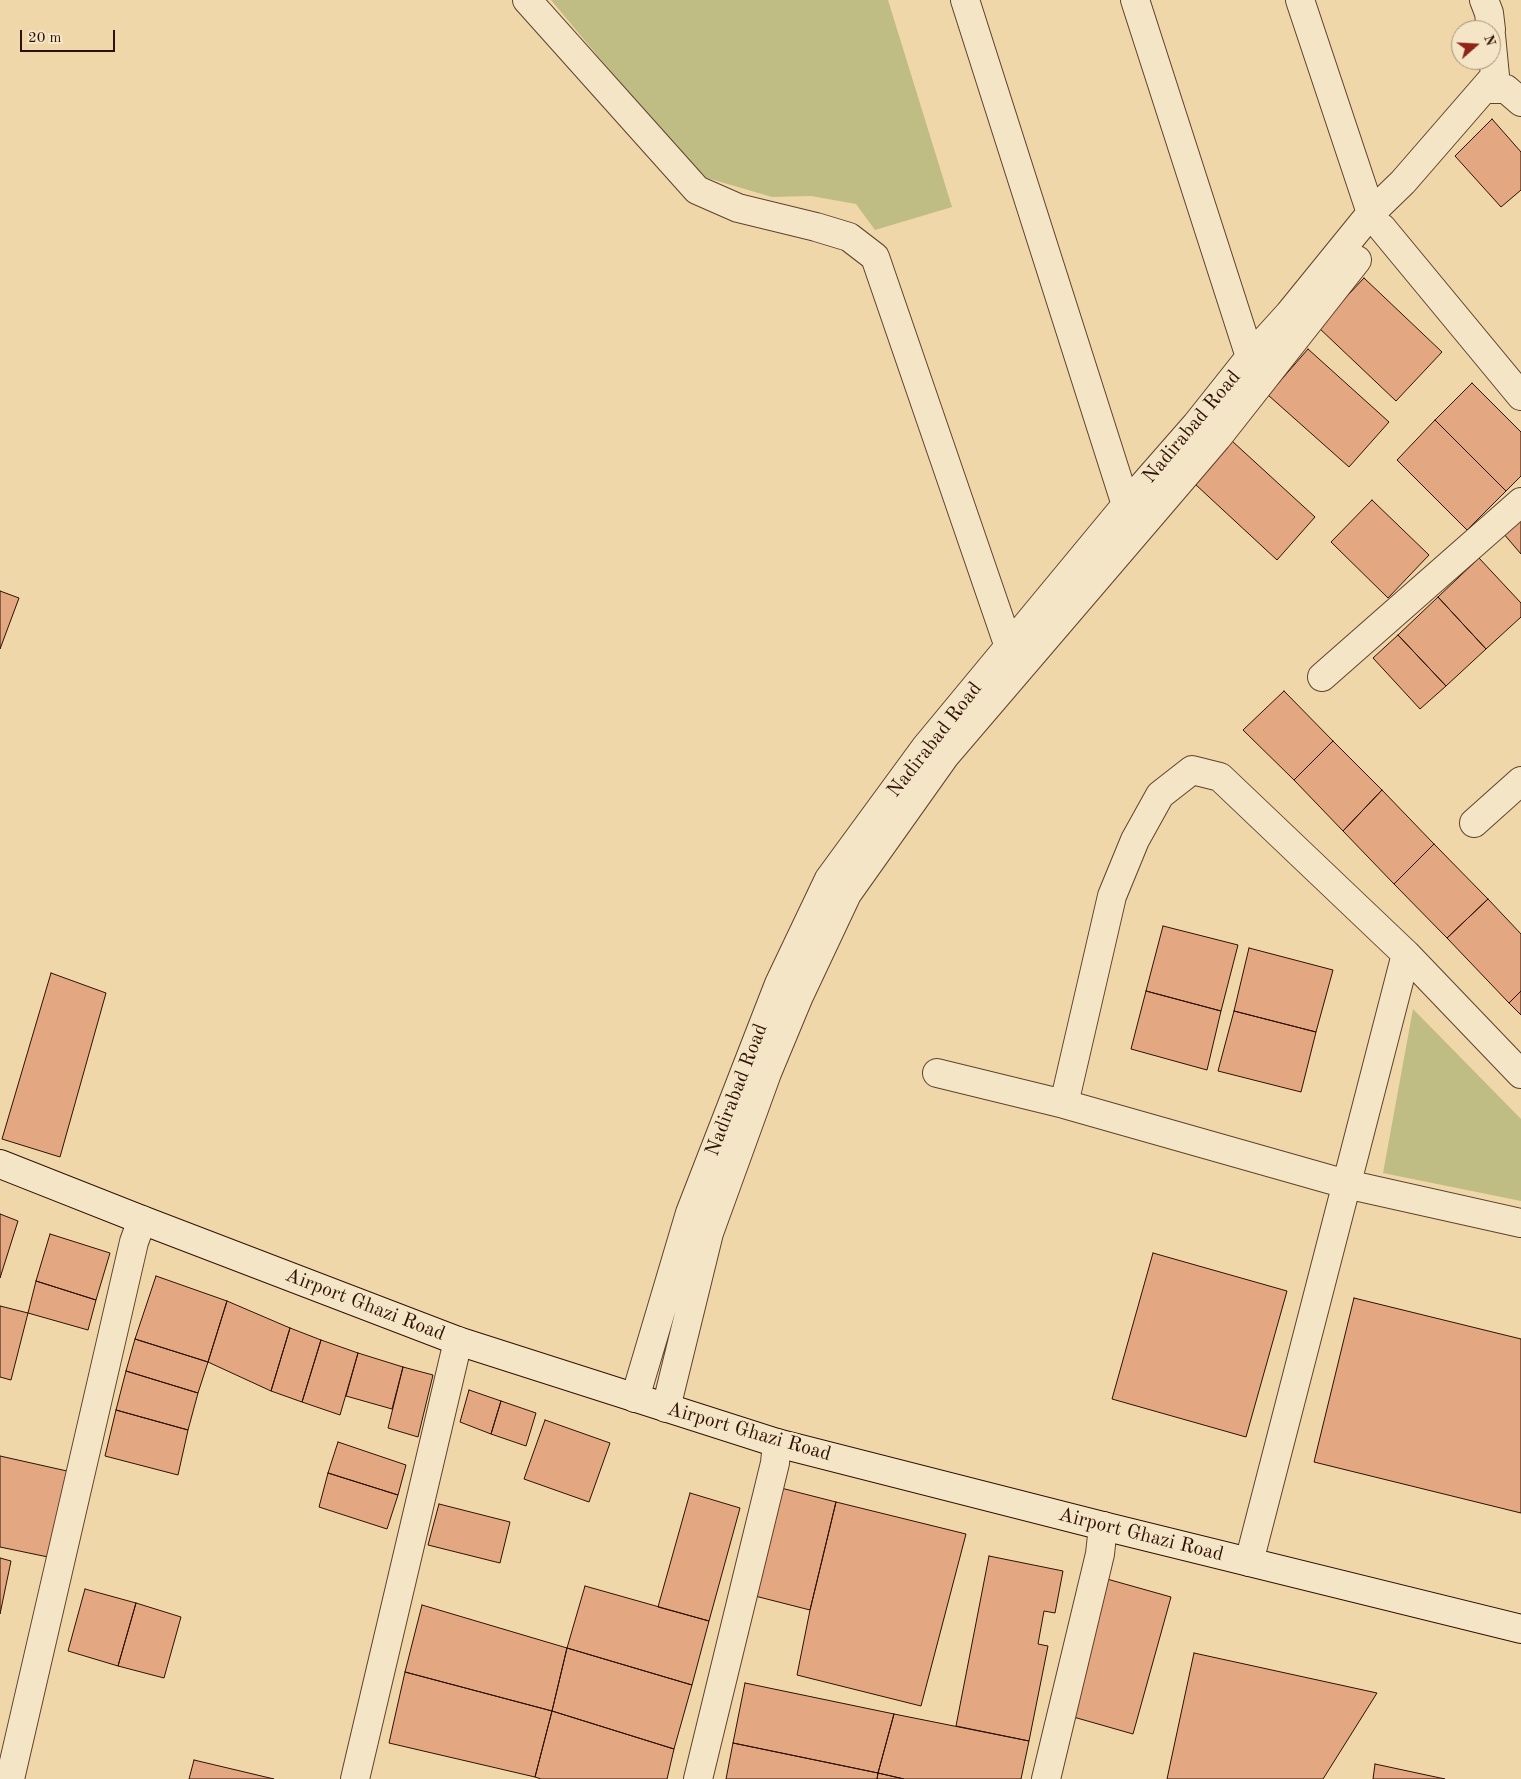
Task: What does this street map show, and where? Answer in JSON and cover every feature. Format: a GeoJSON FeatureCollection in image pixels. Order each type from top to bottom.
{"type":"FeatureCollection","features":[{"type":"Feature","properties":{"kind":"street"},"geometry":{"type":"LineString","coordinates":[[527,0],[697,190],[738,208],[849,237],[875,257],[1009,647]]}},
{"type":"Feature","properties":{"kind":"street"},"geometry":{"type":"LineString","coordinates":[[965,0],[1126,505],[1154,510]]}},
{"type":"Feature","properties":{"kind":"street"},"geometry":{"type":"LineString","coordinates":[[1135,0],[1250,357]]}},
{"type":"Feature","properties":{"kind":"street"},"geometry":{"type":"LineString","coordinates":[[1300,0],[1377,220],[1521,396]]}},
{"type":"Feature","properties":{"kind":"street"},"geometry":{"type":"LineString","coordinates":[[1484,0],[1489,20]]}},
{"type":"Feature","properties":{"kind":"street","name":"Nadirabad Road"},"geometry":{"type":"LineString","coordinates":[[635,1398],[690,1213],[779,984],[829,879],[868,846],[1217,438],[1403,182],[1495,76],[1494,70]]}},
{"type":"Feature","properties":{"kind":"street"},"geometry":{"type":"LineString","coordinates":[[1484,89],[1506,89],[1521,102]]}},
{"type":"Feature","properties":{"kind":"street","name":"Nadirabad Road"},"geometry":{"type":"LineString","coordinates":[[666,1408],[710,1232],[767,1073],[799,996],[868,846],[925,748],[1126,505],[1196,425],[1250,357],[1377,220]]}},
{"type":"Feature","properties":{"kind":"street"},"geometry":{"type":"LineString","coordinates":[[1322,677],[1521,502]]}},
{"type":"Feature","properties":{"kind":"street"},"geometry":{"type":"LineString","coordinates":[[1064,1104],[1112,896],[1135,840],[1160,795],[1192,770],[1220,777],[1406,954],[1521,1074]]}},
{"type":"Feature","properties":{"kind":"street"},"geometry":{"type":"LineString","coordinates":[[1474,823],[1521,781]]}},
{"type":"Feature","properties":{"kind":"street"},"geometry":{"type":"LineString","coordinates":[[1249,1562],[1406,954]]}},
{"type":"Feature","properties":{"kind":"street"},"geometry":{"type":"LineString","coordinates":[[937,1072],[1064,1104],[1346,1184],[1521,1224]]}},
{"type":"Feature","properties":{"kind":"street","name":"Airport Ghazi Road"},"geometry":{"type":"LineString","coordinates":[[0,1164],[458,1341],[777,1443],[1521,1629]]}},
{"type":"Feature","properties":{"kind":"street"},"geometry":{"type":"LineString","coordinates":[[10,1779],[132,1252],[142,1220]]}},
{"type":"Feature","properties":{"kind":"street"},"geometry":{"type":"LineString","coordinates":[[355,1779],[458,1341]]}},
{"type":"Feature","properties":{"kind":"street"},"geometry":{"type":"LineString","coordinates":[[698,1779],[775,1462],[777,1443]]}},
{"type":"Feature","properties":{"kind":"street"},"geometry":{"type":"LineString","coordinates":[[1046,1779],[1100,1554],[1103,1526]]}},
{"type":"Feature","properties":{"kind":"shaded area"},"geometry":{"type":"Polygon","coordinates":[[[551,0],[888,0],[952,207],[875,230],[856,204],[811,196],[772,197],[697,175],[551,0]]]}},
{"type":"Feature","properties":{"kind":"shaded area"},"geometry":{"type":"Polygon","coordinates":[[[1413,1009],[1521,1119],[1521,1201],[1383,1173],[1413,1009]]]}},
{"type":"Feature","properties":{"kind":"building"},"geometry":{"type":"Polygon","coordinates":[[[1492,119],[1521,152],[1521,190],[1501,207],[1455,156],[1492,119]]]}},
{"type":"Feature","properties":{"kind":"building"},"geometry":{"type":"Polygon","coordinates":[[[1364,278],[1442,352],[1396,401],[1318,327],[1364,278]]]}},
{"type":"Feature","properties":{"kind":"building"},"geometry":{"type":"Polygon","coordinates":[[[1308,349],[1389,422],[1349,467],[1268,395],[1308,349]]]}},
{"type":"Feature","properties":{"kind":"building"},"geometry":{"type":"Polygon","coordinates":[[[1472,383],[1521,432],[1521,476],[1506,491],[1435,420],[1472,383]]]}},
{"type":"Feature","properties":{"kind":"building"},"geometry":{"type":"Polygon","coordinates":[[[1435,420],[1506,491],[1467,530],[1397,460],[1435,420]]]}},
{"type":"Feature","properties":{"kind":"building"},"geometry":{"type":"Polygon","coordinates":[[[1232,441],[1315,517],[1277,560],[1195,484],[1232,441]]]}},
{"type":"Feature","properties":{"kind":"building"},"geometry":{"type":"Polygon","coordinates":[[[1372,500],[1429,555],[1388,598],[1331,542],[1372,500]]]}},
{"type":"Feature","properties":{"kind":"building"},"geometry":{"type":"Polygon","coordinates":[[[1521,517],[1521,554],[1503,533],[1521,517]]]}},
{"type":"Feature","properties":{"kind":"building"},"geometry":{"type":"Polygon","coordinates":[[[1479,558],[1521,603],[1521,617],[1486,649],[1438,597],[1479,558]]]}},
{"type":"Feature","properties":{"kind":"building"},"geometry":{"type":"Polygon","coordinates":[[[0,591],[19,598],[0,649],[0,591]]]}},
{"type":"Feature","properties":{"kind":"building"},"geometry":{"type":"Polygon","coordinates":[[[1438,597],[1486,649],[1446,686],[1398,635],[1438,597]]]}},
{"type":"Feature","properties":{"kind":"building"},"geometry":{"type":"Polygon","coordinates":[[[1398,635],[1446,686],[1420,709],[1373,658],[1398,635]]]}},
{"type":"Feature","properties":{"kind":"building"},"geometry":{"type":"Polygon","coordinates":[[[1284,691],[1333,741],[1294,780],[1243,730],[1284,691]]]}},
{"type":"Feature","properties":{"kind":"building"},"geometry":{"type":"Polygon","coordinates":[[[1333,741],[1382,790],[1343,831],[1294,780],[1333,741]]]}},
{"type":"Feature","properties":{"kind":"building"},"geometry":{"type":"Polygon","coordinates":[[[1382,790],[1434,844],[1394,884],[1343,831],[1382,790]]]}},
{"type":"Feature","properties":{"kind":"building"},"geometry":{"type":"Polygon","coordinates":[[[1434,844],[1488,899],[1447,938],[1394,884],[1434,844]]]}},
{"type":"Feature","properties":{"kind":"building"},"geometry":{"type":"Polygon","coordinates":[[[1488,899],[1521,934],[1521,991],[1509,1003],[1447,938],[1488,899]]]}},
{"type":"Feature","properties":{"kind":"building"},"geometry":{"type":"Polygon","coordinates":[[[1163,926],[1238,945],[1221,1011],[1146,991],[1163,926]]]}},
{"type":"Feature","properties":{"kind":"building"},"geometry":{"type":"Polygon","coordinates":[[[1249,948],[1333,970],[1316,1032],[1234,1011],[1249,948]]]}},
{"type":"Feature","properties":{"kind":"building"},"geometry":{"type":"Polygon","coordinates":[[[51,973],[106,993],[60,1157],[2,1139],[51,973]]]}},
{"type":"Feature","properties":{"kind":"building"},"geometry":{"type":"Polygon","coordinates":[[[1146,991],[1221,1011],[1207,1070],[1131,1049],[1146,991]]]}},
{"type":"Feature","properties":{"kind":"building"},"geometry":{"type":"Polygon","coordinates":[[[1521,991],[1521,1015],[1509,1003],[1521,991]]]}},
{"type":"Feature","properties":{"kind":"building"},"geometry":{"type":"Polygon","coordinates":[[[1234,1011],[1316,1032],[1301,1092],[1218,1071],[1234,1011]]]}},
{"type":"Feature","properties":{"kind":"building"},"geometry":{"type":"Polygon","coordinates":[[[0,1214],[18,1221],[0,1278],[0,1214]]]}},
{"type":"Feature","properties":{"kind":"building"},"geometry":{"type":"Polygon","coordinates":[[[50,1234],[110,1253],[96,1300],[36,1281],[50,1234]]]}},
{"type":"Feature","properties":{"kind":"building"},"geometry":{"type":"Polygon","coordinates":[[[1153,1253],[1287,1291],[1246,1437],[1112,1399],[1153,1253]]]}},
{"type":"Feature","properties":{"kind":"building"},"geometry":{"type":"Polygon","coordinates":[[[156,1276],[227,1301],[208,1362],[135,1339],[156,1276]]]}},
{"type":"Feature","properties":{"kind":"building"},"geometry":{"type":"Polygon","coordinates":[[[36,1281],[96,1300],[88,1330],[28,1313],[36,1281]]]}},
{"type":"Feature","properties":{"kind":"building"},"geometry":{"type":"Polygon","coordinates":[[[1354,1298],[1521,1339],[1521,1513],[1314,1462],[1354,1298]]]}},
{"type":"Feature","properties":{"kind":"building"},"geometry":{"type":"Polygon","coordinates":[[[227,1301],[290,1328],[271,1391],[208,1362],[227,1301]]]}},
{"type":"Feature","properties":{"kind":"building"},"geometry":{"type":"Polygon","coordinates":[[[0,1306],[28,1313],[11,1380],[0,1377],[0,1306]]]}},
{"type":"Feature","properties":{"kind":"building"},"geometry":{"type":"Polygon","coordinates":[[[290,1328],[321,1340],[302,1402],[271,1391],[290,1328]]]}},
{"type":"Feature","properties":{"kind":"building"},"geometry":{"type":"Polygon","coordinates":[[[135,1339],[208,1362],[198,1393],[126,1371],[135,1339]]]}},
{"type":"Feature","properties":{"kind":"building"},"geometry":{"type":"Polygon","coordinates":[[[321,1340],[358,1353],[340,1415],[302,1402],[321,1340]]]}},
{"type":"Feature","properties":{"kind":"building"},"geometry":{"type":"Polygon","coordinates":[[[358,1353],[403,1367],[392,1409],[346,1396],[358,1353]]]}},
{"type":"Feature","properties":{"kind":"building"},"geometry":{"type":"Polygon","coordinates":[[[403,1367],[433,1375],[418,1437],[388,1428],[403,1367]]]}},
{"type":"Feature","properties":{"kind":"building"},"geometry":{"type":"Polygon","coordinates":[[[126,1371],[198,1393],[188,1430],[116,1410],[126,1371]]]}},
{"type":"Feature","properties":{"kind":"building"},"geometry":{"type":"Polygon","coordinates":[[[469,1390],[501,1401],[491,1434],[460,1422],[469,1390]]]}},
{"type":"Feature","properties":{"kind":"building"},"geometry":{"type":"Polygon","coordinates":[[[501,1401],[536,1413],[526,1446],[491,1434],[501,1401]]]}},
{"type":"Feature","properties":{"kind":"building"},"geometry":{"type":"Polygon","coordinates":[[[116,1410],[188,1430],[178,1475],[105,1456],[116,1410]]]}},
{"type":"Feature","properties":{"kind":"building"},"geometry":{"type":"Polygon","coordinates":[[[545,1420],[610,1443],[589,1502],[524,1479],[545,1420]]]}},
{"type":"Feature","properties":{"kind":"building"},"geometry":{"type":"Polygon","coordinates":[[[338,1442],[406,1465],[398,1495],[328,1473],[338,1442]]]}},
{"type":"Feature","properties":{"kind":"building"},"geometry":{"type":"Polygon","coordinates":[[[0,1456],[67,1471],[48,1557],[0,1547],[0,1456]]]}},
{"type":"Feature","properties":{"kind":"building"},"geometry":{"type":"Polygon","coordinates":[[[328,1473],[398,1495],[387,1529],[319,1507],[328,1473]]]}},
{"type":"Feature","properties":{"kind":"building"},"geometry":{"type":"Polygon","coordinates":[[[781,1488],[836,1502],[810,1610],[755,1596],[781,1488]]]}},
{"type":"Feature","properties":{"kind":"building"},"geometry":{"type":"Polygon","coordinates":[[[690,1493],[740,1508],[709,1621],[658,1607],[690,1493]]]}},
{"type":"Feature","properties":{"kind":"building"},"geometry":{"type":"Polygon","coordinates":[[[836,1502],[966,1534],[921,1706],[797,1675],[810,1610],[836,1502]]]}},
{"type":"Feature","properties":{"kind":"building"},"geometry":{"type":"Polygon","coordinates":[[[439,1504],[510,1522],[500,1563],[428,1545],[439,1504]]]}},
{"type":"Feature","properties":{"kind":"building"},"geometry":{"type":"Polygon","coordinates":[[[989,1556],[1063,1571],[1055,1613],[1044,1611],[1038,1644],[1048,1646],[1029,1741],[956,1726],[989,1556]]]}},
{"type":"Feature","properties":{"kind":"building"},"geometry":{"type":"Polygon","coordinates":[[[0,1558],[11,1561],[0,1614],[0,1558]]]}},
{"type":"Feature","properties":{"kind":"building"},"geometry":{"type":"Polygon","coordinates":[[[1107,1579],[1171,1597],[1133,1734],[1070,1716],[1107,1579]]]}},
{"type":"Feature","properties":{"kind":"building"},"geometry":{"type":"Polygon","coordinates":[[[585,1586],[709,1621],[692,1685],[567,1648],[585,1586]]]}},
{"type":"Feature","properties":{"kind":"building"},"geometry":{"type":"Polygon","coordinates":[[[85,1589],[136,1603],[118,1666],[68,1651],[85,1589]]]}},
{"type":"Feature","properties":{"kind":"building"},"geometry":{"type":"Polygon","coordinates":[[[136,1603],[181,1617],[164,1678],[118,1666],[136,1603]]]}},
{"type":"Feature","properties":{"kind":"building"},"geometry":{"type":"Polygon","coordinates":[[[422,1605],[567,1648],[552,1711],[405,1672],[422,1605]]]}},
{"type":"Feature","properties":{"kind":"building"},"geometry":{"type":"Polygon","coordinates":[[[567,1648],[692,1685],[674,1749],[552,1711],[567,1648]]]}},
{"type":"Feature","properties":{"kind":"building"},"geometry":{"type":"Polygon","coordinates":[[[1194,1653],[1377,1693],[1323,1779],[1167,1779],[1194,1653]]]}},
{"type":"Feature","properties":{"kind":"building"},"geometry":{"type":"Polygon","coordinates":[[[405,1672],[552,1711],[535,1777],[389,1743],[405,1672]]]}},
{"type":"Feature","properties":{"kind":"building"},"geometry":{"type":"Polygon","coordinates":[[[745,1683],[894,1714],[878,1773],[733,1743],[745,1683]]]}},
{"type":"Feature","properties":{"kind":"building"},"geometry":{"type":"Polygon","coordinates":[[[552,1711],[674,1749],[667,1779],[541,1779],[535,1777],[552,1711]]]}},
{"type":"Feature","properties":{"kind":"building"},"geometry":{"type":"Polygon","coordinates":[[[894,1714],[1029,1741],[1021,1779],[904,1779],[878,1773],[894,1714]]]}},
{"type":"Feature","properties":{"kind":"building"},"geometry":{"type":"Polygon","coordinates":[[[733,1743],[878,1773],[877,1779],[726,1779],[733,1743]]]}},
{"type":"Feature","properties":{"kind":"building"},"geometry":{"type":"Polygon","coordinates":[[[194,1760],[274,1779],[189,1779],[194,1760]]]}},
{"type":"Feature","properties":{"kind":"building"},"geometry":{"type":"Polygon","coordinates":[[[1375,1764],[1445,1779],[1373,1779],[1375,1764]]]}},
{"type":"Feature","properties":{"kind":"building"},"geometry":{"type":"Polygon","coordinates":[[[878,1773],[904,1779],[877,1779],[878,1773]]]}}]}
